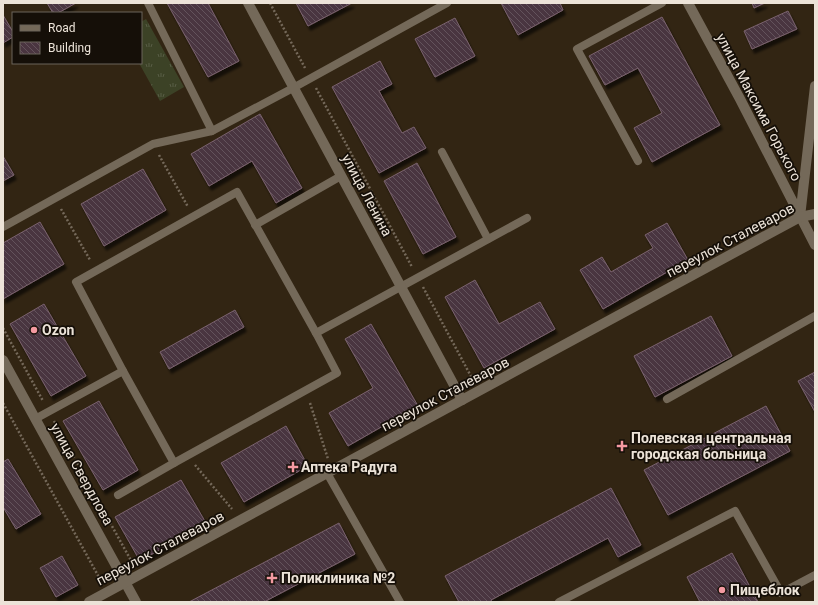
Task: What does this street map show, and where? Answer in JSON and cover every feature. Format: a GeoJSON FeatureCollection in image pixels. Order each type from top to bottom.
{"type":"FeatureCollection","features":[{"type":"Feature","properties":{"kind":"street","name":"улица Ленина"},"geometry":{"type":"LineString","coordinates":[[248,3],[462,400]]}},
{"type":"Feature","properties":{"kind":"street","name":"улица Максима Горького"},"geometry":{"type":"LineString","coordinates":[[688,3],[740,99],[815,245]]}},
{"type":"Feature","properties":{"kind":"street"},"geometry":{"type":"LineString","coordinates":[[800,217],[815,86]]}},
{"type":"Feature","properties":{"kind":"street","name":"переулок Сталеваров"},"geometry":{"type":"LineString","coordinates":[[89,602],[800,217],[815,214]]}},
{"type":"Feature","properties":{"kind":"street","name":"улица Свердлова"},"geometry":{"type":"LineString","coordinates":[[3,360],[136,602]]}},
{"type":"Feature","properties":{"kind":"lane"},"geometry":{"type":"LineString","coordinates":[[148,3],[212,131]]}},
{"type":"Feature","properties":{"kind":"lane"},"geometry":{"type":"LineString","coordinates":[[3,227],[153,144],[212,131],[311,79],[447,3]]}},
{"type":"Feature","properties":{"kind":"lane"},"geometry":{"type":"LineString","coordinates":[[638,161],[577,49],[662,3]]}},
{"type":"Feature","properties":{"kind":"lane"},"geometry":{"type":"LineString","coordinates":[[442,152],[488,239]]}},
{"type":"Feature","properties":{"kind":"lane"},"geometry":{"type":"LineString","coordinates":[[255,225],[341,176]]}},
{"type":"Feature","properties":{"kind":"lane"},"geometry":{"type":"LineString","coordinates":[[118,495],[337,373],[316,332],[237,192],[76,282],[174,463]]}},
{"type":"Feature","properties":{"kind":"lane"},"geometry":{"type":"LineString","coordinates":[[316,332],[527,218]]}},
{"type":"Feature","properties":{"kind":"lane"},"geometry":{"type":"LineString","coordinates":[[667,399],[815,316]]}},
{"type":"Feature","properties":{"kind":"lane"},"geometry":{"type":"LineString","coordinates":[[35,419],[123,371]]}},
{"type":"Feature","properties":{"kind":"lane"},"geometry":{"type":"LineString","coordinates":[[329,472],[400,602]]}},
{"type":"Feature","properties":{"kind":"lane"},"geometry":{"type":"LineString","coordinates":[[559,602],[735,511],[781,593],[815,575]]}},
{"type":"Feature","properties":{"kind":"path"},"geometry":{"type":"LineString","coordinates":[[270,3],[479,391]]}},
{"type":"Feature","properties":{"kind":"path"},"geometry":{"type":"LineString","coordinates":[[153,144],[193,216]]}},
{"type":"Feature","properties":{"kind":"path"},"geometry":{"type":"LineString","coordinates":[[55,198],[96,271]]}},
{"type":"Feature","properties":{"kind":"path"},"geometry":{"type":"LineString","coordinates":[[3,328],[139,575]]}},
{"type":"Feature","properties":{"kind":"path"},"geometry":{"type":"LineString","coordinates":[[306,390],[329,472]]}},
{"type":"Feature","properties":{"kind":"path"},"geometry":{"type":"LineString","coordinates":[[3,403],[107,592]]}},
{"type":"Feature","properties":{"kind":"path"},"geometry":{"type":"LineString","coordinates":[[187,456],[241,520]]}},
{"type":"Feature","properties":{"kind":"green space"},"geometry":{"type":"Polygon","coordinates":[[[146,19],[184,87],[160,101],[140,64],[142,64],[142,21],[146,19]]]}},
{"type":"Feature","properties":{"kind":"building"},"geometry":{"type":"Polygon","coordinates":[[[47,3],[76,3],[60,12],[52,12],[47,3]]]}},
{"type":"Feature","properties":{"kind":"building"},"geometry":{"type":"Polygon","coordinates":[[[167,3],[208,3],[239,61],[208,77],[167,3]]]}},
{"type":"Feature","properties":{"kind":"building"},"geometry":{"type":"Polygon","coordinates":[[[296,3],[352,3],[308,26],[296,3]]]}},
{"type":"Feature","properties":{"kind":"building"},"geometry":{"type":"Polygon","coordinates":[[[501,3],[560,3],[563,10],[518,35],[501,3]]]}},
{"type":"Feature","properties":{"kind":"building"},"geometry":{"type":"Polygon","coordinates":[[[752,3],[765,3],[754,8],[752,3]]]}},
{"type":"Feature","properties":{"kind":"building"},"geometry":{"type":"Polygon","coordinates":[[[788,11],[797,29],[752,49],[744,31],[788,11]]]}},
{"type":"Feature","properties":{"kind":"building"},"geometry":{"type":"Polygon","coordinates":[[[3,15],[12,30],[12,38],[3,43],[3,15]]]}},
{"type":"Feature","properties":{"kind":"building"},"geometry":{"type":"Polygon","coordinates":[[[662,17],[720,125],[652,162],[634,128],[662,113],[638,68],[605,85],[589,56],[662,17]]]}},
{"type":"Feature","properties":{"kind":"building"},"geometry":{"type":"Polygon","coordinates":[[[455,18],[475,56],[435,77],[415,39],[455,18]]]}},
{"type":"Feature","properties":{"kind":"building"},"geometry":{"type":"Polygon","coordinates":[[[380,61],[392,84],[379,91],[402,133],[414,127],[426,148],[379,173],[332,87],[380,61]]]}},
{"type":"Feature","properties":{"kind":"building"},"geometry":{"type":"Polygon","coordinates":[[[260,114],[302,188],[276,203],[252,161],[209,186],[191,154],[260,114]]]}},
{"type":"Feature","properties":{"kind":"building"},"geometry":{"type":"Polygon","coordinates":[[[3,156],[14,175],[3,181],[3,156]]]}},
{"type":"Feature","properties":{"kind":"building"},"geometry":{"type":"Polygon","coordinates":[[[417,163],[456,237],[423,254],[384,181],[417,163]]]}},
{"type":"Feature","properties":{"kind":"building"},"geometry":{"type":"Polygon","coordinates":[[[143,169],[166,210],[104,246],[81,204],[143,169]]]}},
{"type":"Feature","properties":{"kind":"building"},"geometry":{"type":"Polygon","coordinates":[[[40,222],[64,264],[3,299],[3,243],[40,222]]]}},
{"type":"Feature","properties":{"kind":"building"},"geometry":{"type":"Polygon","coordinates":[[[667,223],[688,260],[603,309],[580,270],[602,257],[611,272],[653,248],[645,235],[667,223]]]}},
{"type":"Feature","properties":{"kind":"building"},"geometry":{"type":"Polygon","coordinates":[[[475,280],[499,324],[540,302],[555,329],[484,368],[445,297],[475,280]]]}},
{"type":"Feature","properties":{"kind":"building"},"geometry":{"type":"Polygon","coordinates":[[[44,304],[86,376],[51,396],[10,324],[44,304]]]}},
{"type":"Feature","properties":{"kind":"building"},"geometry":{"type":"Polygon","coordinates":[[[235,310],[244,327],[169,369],[160,352],[235,310]]]}},
{"type":"Feature","properties":{"kind":"building"},"geometry":{"type":"Polygon","coordinates":[[[711,316],[732,356],[655,397],[634,356],[711,316]]]}},
{"type":"Feature","properties":{"kind":"building"},"geometry":{"type":"Polygon","coordinates":[[[371,324],[418,406],[348,446],[329,413],[373,388],[345,339],[371,324]]]}},
{"type":"Feature","properties":{"kind":"building"},"geometry":{"type":"Polygon","coordinates":[[[815,372],[815,412],[798,381],[815,372]]]}},
{"type":"Feature","properties":{"kind":"building"},"geometry":{"type":"Polygon","coordinates":[[[99,401],[138,470],[103,490],[63,421],[99,401]]]}},
{"type":"Feature","properties":{"kind":"building"},"geometry":{"type":"Polygon","coordinates":[[[766,406],[790,451],[668,515],[644,470],[766,406]]]}},
{"type":"Feature","properties":{"kind":"building"},"geometry":{"type":"Polygon","coordinates":[[[286,426],[308,466],[244,502],[221,463],[286,426]]]}},
{"type":"Feature","properties":{"kind":"building"},"geometry":{"type":"Polygon","coordinates":[[[8,459],[41,514],[16,529],[3,507],[3,462],[8,459]]]}},
{"type":"Feature","properties":{"kind":"building"},"geometry":{"type":"Polygon","coordinates":[[[181,480],[206,523],[140,561],[115,517],[181,480]]]}},
{"type":"Feature","properties":{"kind":"building"},"geometry":{"type":"Polygon","coordinates":[[[611,488],[641,545],[618,557],[608,538],[491,600],[492,602],[459,602],[445,576],[611,488]]]}},
{"type":"Feature","properties":{"kind":"building","name":"Поликлиника №2"},"geometry":{"type":"Polygon","coordinates":[[[339,523],[355,554],[264,602],[189,602],[339,523]]]}},
{"type":"Feature","properties":{"kind":"building","name":"Пищеблок"},"geometry":{"type":"Polygon","coordinates":[[[732,553],[758,602],[700,602],[687,577],[732,553]]]}},
{"type":"Feature","properties":{"kind":"building"},"geometry":{"type":"Polygon","coordinates":[[[62,556],[78,585],[56,597],[40,568],[62,556]]]}},
{"type":"Feature","properties":{"kind":"place","name":"Ozon"},"geometry":{"type":"Point","coordinates":[34,330]}},
{"type":"Feature","properties":{"kind":"place","name":"Полевская центральная городская больница"},"geometry":{"type":"Point","coordinates":[622,446]}},
{"type":"Feature","properties":{"kind":"place","name":"Аптека Радуга"},"geometry":{"type":"Point","coordinates":[293,467]}},
{"type":"Feature","properties":{"kind":"place","name":"Поликлиника №2"},"geometry":{"type":"Point","coordinates":[272,578]}},
{"type":"Feature","properties":{"kind":"place","name":"Пищеблок"},"geometry":{"type":"Point","coordinates":[722,590]}}]}
